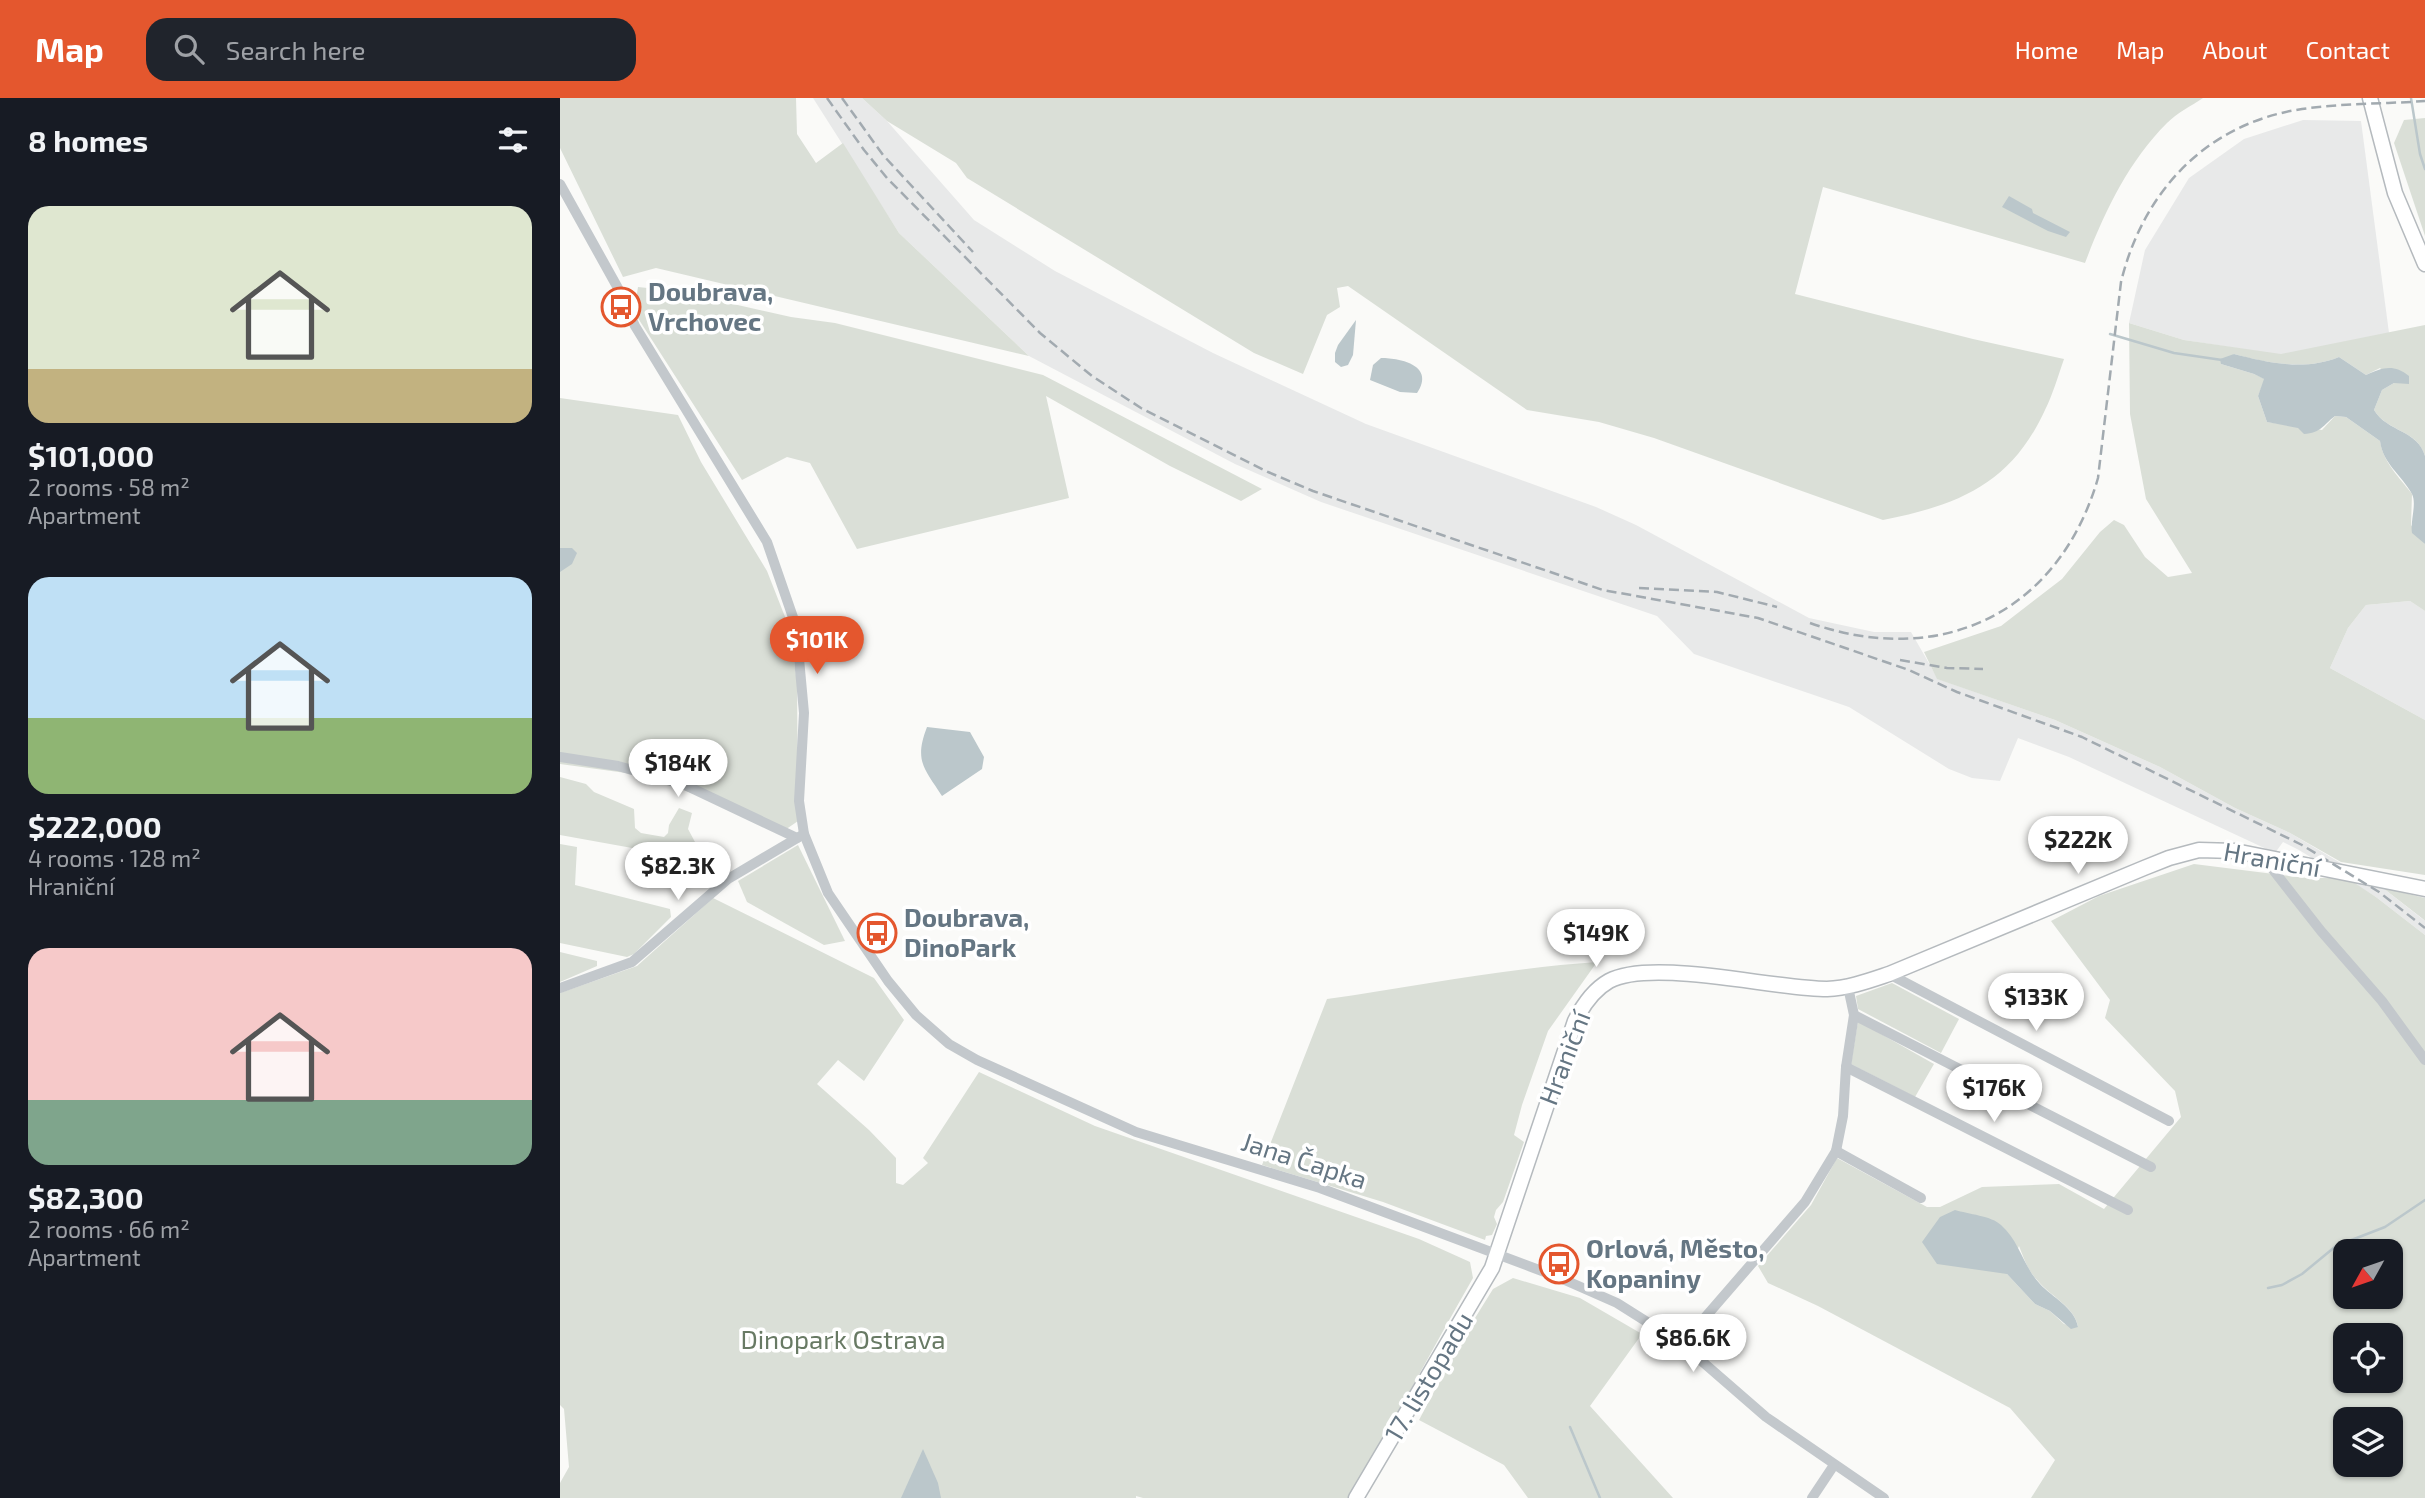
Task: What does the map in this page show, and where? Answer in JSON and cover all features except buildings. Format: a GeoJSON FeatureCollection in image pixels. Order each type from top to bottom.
{"type":"FeatureCollection","features":[{"type":"Feature","properties":{"kind":"main road"},"geometry":{"type":"LineString","coordinates":[[2370,98],[2395,193],[2423,254]]}},
{"type":"Feature","properties":{"kind":"main road","name":"Hraniční"},"geometry":{"type":"LineString","coordinates":[[1497,1254],[1575,1021],[1586,1002],[1601,987],[1620,976],[1648,972],[1802,987],[1848,987],[1889,974],[2169,858],[2210,850],[2263,856],[2425,889]]}},
{"type":"Feature","properties":{"kind":"main road","name":"17. listopadu"},"geometry":{"type":"LineString","coordinates":[[1356,1498],[1486,1282],[1497,1254]]}},
{"type":"Feature","properties":{"kind":"street","name":"Jana Čapka"},"geometry":{"type":"LineString","coordinates":[[560,184],[635,326],[766,542],[796,626],[804,713],[799,801],[800,836],[828,893],[888,981],[916,1015],[949,1044],[977,1060],[1136,1132],[1320,1188],[1558,1277],[1617,1303],[1682,1344],[1766,1417],[1884,1498]]}},
{"type":"Feature","properties":{"kind":"street"},"geometry":{"type":"LineString","coordinates":[[560,757],[618,766],[685,785],[800,836]]}},
{"type":"Feature","properties":{"kind":"street"},"geometry":{"type":"LineString","coordinates":[[560,988],[632,962],[728,879],[800,836]]}},
{"type":"Feature","properties":{"kind":"street"},"geometry":{"type":"LineString","coordinates":[[2263,856],[2321,931],[2382,1001],[2425,1060]]}},
{"type":"Feature","properties":{"kind":"street"},"geometry":{"type":"LineString","coordinates":[[1889,974],[2169,1121]]}},
{"type":"Feature","properties":{"kind":"street"},"geometry":{"type":"LineString","coordinates":[[1682,1344],[1805,1202],[1836,1151],[1843,1116],[1846,1067],[1854,1015],[1848,987]]}},
{"type":"Feature","properties":{"kind":"street"},"geometry":{"type":"LineString","coordinates":[[1854,1015],[2151,1167]]}},
{"type":"Feature","properties":{"kind":"street"},"geometry":{"type":"LineString","coordinates":[[1846,1067],[2128,1210]]}},
{"type":"Feature","properties":{"kind":"street"},"geometry":{"type":"LineString","coordinates":[[1836,1151],[1921,1198]]}},
{"type":"Feature","properties":{"kind":"street"},"geometry":{"type":"LineString","coordinates":[[1812,1498],[1834,1465]]}},
{"type":"Feature","properties":{"kind":"shaded area"},"geometry":{"type":"Polygon","coordinates":[[[813,98],[862,98],[887,121],[974,220],[1055,271],[1213,353],[1366,424],[1596,507],[1636,525],[1809,618],[1874,632],[1911,632],[1938,679],[2055,720],[2160,767],[2235,808],[2290,833],[2383,888],[2425,921],[2425,935],[2376,897],[2283,842],[2275,853],[2069,757],[2018,738],[2000,781],[1972,778],[1949,769],[1849,707],[1694,654],[1657,616],[1321,502],[1235,464],[1029,356],[899,233],[813,98]]]}},
{"type":"Feature","properties":{"kind":"shaded area"},"geometry":{"type":"Polygon","coordinates":[[[2303,120],[2361,121],[2389,333],[2281,355],[2184,340],[2129,323],[2145,250],[2189,178],[2244,139],[2303,120]]]}},
{"type":"Feature","properties":{"kind":"shaded area"},"geometry":{"type":"Polygon","coordinates":[[[2009,196],[2032,209],[2033,213],[2070,232],[2066,237],[2048,231],[2002,207],[2009,196]]]}},
{"type":"Feature","properties":{"kind":"shaded area"},"geometry":{"type":"Polygon","coordinates":[[[1356,320],[1353,355],[1348,365],[1341,367],[1335,362],[1335,353],[1356,320]]]}},
{"type":"Feature","properties":{"kind":"shaded area"},"geometry":{"type":"Polygon","coordinates":[[[2234,354],[2274,363],[2300,365],[2339,357],[2366,375],[2388,368],[2409,376],[2409,384],[2394,383],[2382,390],[2374,410],[2386,423],[2416,441],[2425,456],[2425,544],[2412,533],[2412,494],[2389,463],[2380,441],[2346,417],[2335,416],[2318,430],[2304,434],[2298,428],[2267,422],[2258,396],[2264,379],[2221,364],[2220,359],[2234,354]]]}},
{"type":"Feature","properties":{"kind":"shaded area"},"geometry":{"type":"Polygon","coordinates":[[[1381,358],[1414,365],[1422,376],[1417,393],[1400,392],[1370,380],[1373,365],[1381,358]]]}},
{"type":"Feature","properties":{"kind":"shaded area"},"geometry":{"type":"Polygon","coordinates":[[[560,548],[572,548],[577,553],[572,564],[560,572],[560,548]]]}},
{"type":"Feature","properties":{"kind":"shaded area"},"geometry":{"type":"Polygon","coordinates":[[[2410,601],[2425,611],[2425,720],[2330,668],[2348,628],[2366,605],[2410,601]]]}},
{"type":"Feature","properties":{"kind":"shaded area"},"geometry":{"type":"Polygon","coordinates":[[[927,727],[970,732],[984,757],[982,769],[942,796],[930,778],[921,756],[927,727]]]}},
{"type":"Feature","properties":{"kind":"shaded area"},"geometry":{"type":"Polygon","coordinates":[[[1955,1210],[1986,1217],[2001,1225],[2013,1239],[2034,1277],[2068,1308],[2078,1327],[2071,1329],[2050,1311],[2035,1304],[2007,1274],[1937,1264],[1922,1242],[1940,1217],[1955,1210]]]}},
{"type":"Feature","properties":{"kind":"shaded area"},"geometry":{"type":"Polygon","coordinates":[[[923,1449],[938,1483],[941,1498],[901,1498],[923,1449]]]}},
{"type":"Feature","properties":{"kind":"green space"},"geometry":{"type":"Polygon","coordinates":[[[560,98],[796,98],[797,134],[816,163],[843,143],[899,233],[1029,356],[656,268],[623,277],[560,148],[560,98]]]}},
{"type":"Feature","properties":{"kind":"green space"},"geometry":{"type":"Polygon","coordinates":[[[862,98],[2203,98],[2171,119],[2140,154],[2118,189],[2085,263],[1823,187],[1795,294],[2064,359],[2048,404],[2031,435],[1999,473],[1959,498],[1936,507],[1883,520],[1654,438],[1599,422],[1527,410],[1348,286],[1337,288],[1340,307],[1327,315],[1303,374],[1254,353],[967,178],[956,163],[887,121],[862,98]]]}},
{"type":"Feature","properties":{"kind":"green space"},"geometry":{"type":"Polygon","coordinates":[[[2425,118],[2425,236],[2394,143],[2404,120],[2425,118]]]}},
{"type":"Feature","properties":{"kind":"green space"},"geometry":{"type":"Polygon","coordinates":[[[638,287],[676,291],[791,317],[835,323],[1043,375],[1262,489],[1241,501],[1170,466],[1046,396],[1069,498],[857,549],[810,463],[787,457],[742,480],[634,312],[638,287]]]}},
{"type":"Feature","properties":{"kind":"green space"},"geometry":{"type":"Polygon","coordinates":[[[2129,323],[2184,340],[2281,354],[2425,325],[2425,456],[2421,447],[2409,435],[2386,423],[2374,410],[2382,390],[2394,383],[2380,368],[2366,375],[2339,357],[2300,365],[2273,363],[2234,354],[2221,364],[2265,379],[2258,396],[2267,422],[2322,430],[2335,416],[2346,417],[2380,441],[2388,463],[2412,494],[2411,525],[2425,544],[2425,611],[2410,601],[2366,605],[2348,628],[2330,668],[2425,720],[2425,875],[2341,862],[2160,767],[2055,720],[1937,679],[1924,652],[2001,626],[2062,579],[2100,532],[2114,520],[2124,525],[2145,557],[2168,577],[2192,573],[2146,499],[2130,414],[2129,323]]]}},
{"type":"Feature","properties":{"kind":"green space"},"geometry":{"type":"Polygon","coordinates":[[[560,398],[678,415],[701,462],[767,571],[789,627],[797,682],[798,821],[785,830],[648,776],[560,764],[560,398]]]}},
{"type":"Feature","properties":{"kind":"green space"},"geometry":{"type":"Polygon","coordinates":[[[560,777],[586,784],[594,792],[634,809],[635,828],[641,833],[664,837],[679,808],[692,813],[688,829],[695,842],[694,855],[682,857],[560,835],[560,777]]]}},
{"type":"Feature","properties":{"kind":"green space"},"geometry":{"type":"Polygon","coordinates":[[[560,844],[577,847],[575,885],[670,909],[671,917],[634,954],[627,957],[560,943],[560,844]]]}},
{"type":"Feature","properties":{"kind":"green space"},"geometry":{"type":"Polygon","coordinates":[[[798,845],[845,941],[824,945],[747,902],[738,881],[798,845]]]}},
{"type":"Feature","properties":{"kind":"green space"},"geometry":{"type":"Polygon","coordinates":[[[2194,864],[2307,878],[2347,878],[2425,935],[2425,1498],[2031,1498],[2055,1460],[2010,1408],[1818,1306],[1768,1283],[1758,1266],[1811,1205],[1837,1158],[1927,1207],[1940,1207],[1982,1187],[2059,1184],[2104,1209],[2181,1117],[2175,1091],[2105,1018],[2110,1000],[2051,921],[2099,896],[2194,864]],[[2019,1246],[2007,1274],[2035,1304],[2050,1311],[2064,1324],[2078,1327],[2072,1313],[2032,1273],[2019,1246]]]}},
{"type":"Feature","properties":{"kind":"green space"},"geometry":{"type":"Polygon","coordinates":[[[2383,888],[2425,898],[2425,921],[2423,919],[2383,888]]]}},
{"type":"Feature","properties":{"kind":"green space","name":"Dinopark Ostrava"},"geometry":{"type":"Polygon","coordinates":[[[713,898],[874,978],[904,1020],[864,1081],[838,1060],[817,1084],[896,1158],[896,1183],[903,1185],[928,1163],[923,1158],[979,1072],[1095,1126],[1419,1239],[1470,1262],[1473,1278],[1348,1498],[560,1498],[560,1483],[569,1467],[564,1409],[560,1405],[560,993],[637,966],[713,898]]]}},
{"type":"Feature","properties":{"kind":"green space"},"geometry":{"type":"Polygon","coordinates":[[[560,952],[597,961],[597,966],[560,982],[560,952]]]}},
{"type":"Feature","properties":{"kind":"green space"},"geometry":{"type":"Polygon","coordinates":[[[1597,962],[1548,1031],[1514,1135],[1524,1142],[1503,1202],[1496,1210],[1494,1217],[1497,1224],[1492,1235],[1486,1236],[1485,1240],[1383,1202],[1262,1165],[1327,999],[1496,973],[1597,962]]]}},
{"type":"Feature","properties":{"kind":"green space"},"geometry":{"type":"Polygon","coordinates":[[[1892,983],[1959,1019],[1941,1053],[1858,1009],[1856,996],[1892,983]]]}},
{"type":"Feature","properties":{"kind":"green space"},"geometry":{"type":"Polygon","coordinates":[[[1858,1021],[1934,1064],[1915,1097],[1851,1064],[1858,1021]]]}},
{"type":"Feature","properties":{"kind":"green space"},"geometry":{"type":"Polygon","coordinates":[[[1513,1278],[1580,1298],[1642,1334],[1590,1406],[1673,1498],[1528,1498],[1504,1465],[1419,1420],[1462,1339],[1493,1289],[1513,1278]]]}},
{"type":"Feature","properties":{"kind":"waterway"},"geometry":{"type":"LineString","coordinates":[[2411,98],[2425,169]]}},
{"type":"Feature","properties":{"kind":"waterway"},"geometry":{"type":"LineString","coordinates":[[2110,334],[2174,353],[2222,360]]}},
{"type":"Feature","properties":{"kind":"waterway"},"geometry":{"type":"LineString","coordinates":[[2268,1288],[2282,1285],[2302,1274],[2336,1246],[2385,1227],[2425,1200]]}},
{"type":"Feature","properties":{"kind":"waterway"},"geometry":{"type":"LineString","coordinates":[[1570,1427],[1600,1498]]}},
{"type":"Feature","properties":{"kind":"railway"},"geometry":{"type":"LineString","coordinates":[[827,98],[887,178],[1040,333],[1092,376],[1141,408],[1268,472],[1313,491],[1603,590],[1758,618],[1909,670],[1957,692],[2082,737],[2302,845],[2379,892],[2425,928]]}},
{"type":"Feature","properties":{"kind":"railway"},"geometry":{"type":"LineString","coordinates":[[842,98],[883,155],[973,252]]}},
{"type":"Feature","properties":{"kind":"railway"},"geometry":{"type":"LineString","coordinates":[[1810,623],[1858,636],[1905,639],[1948,633],[1988,618],[2024,595],[2055,564],[2080,525],[2098,478],[2121,282],[2131,249],[2145,219],[2163,191],[2184,167],[2209,146],[2237,129],[2268,117],[2317,107],[2425,101]]}},
{"type":"Feature","properties":{"kind":"railway"},"geometry":{"type":"LineString","coordinates":[[1639,588],[1717,592],[1777,607]]}},
{"type":"Feature","properties":{"kind":"railway"},"geometry":{"type":"LineString","coordinates":[[1900,660],[1947,668],[1983,669]]}},
{"type":"Feature","properties":{"kind":"place","name":"Doubrava, Vrchovec"},"geometry":{"type":"Point","coordinates":[621,307]}},
{"type":"Feature","properties":{"kind":"place","name":"Doubrava, DinoPark"},"geometry":{"type":"Point","coordinates":[877,933]}},
{"type":"Feature","properties":{"kind":"place","name":"Orlová, Město, Kopaniny"},"geometry":{"type":"Point","coordinates":[1559,1264]}}]}
